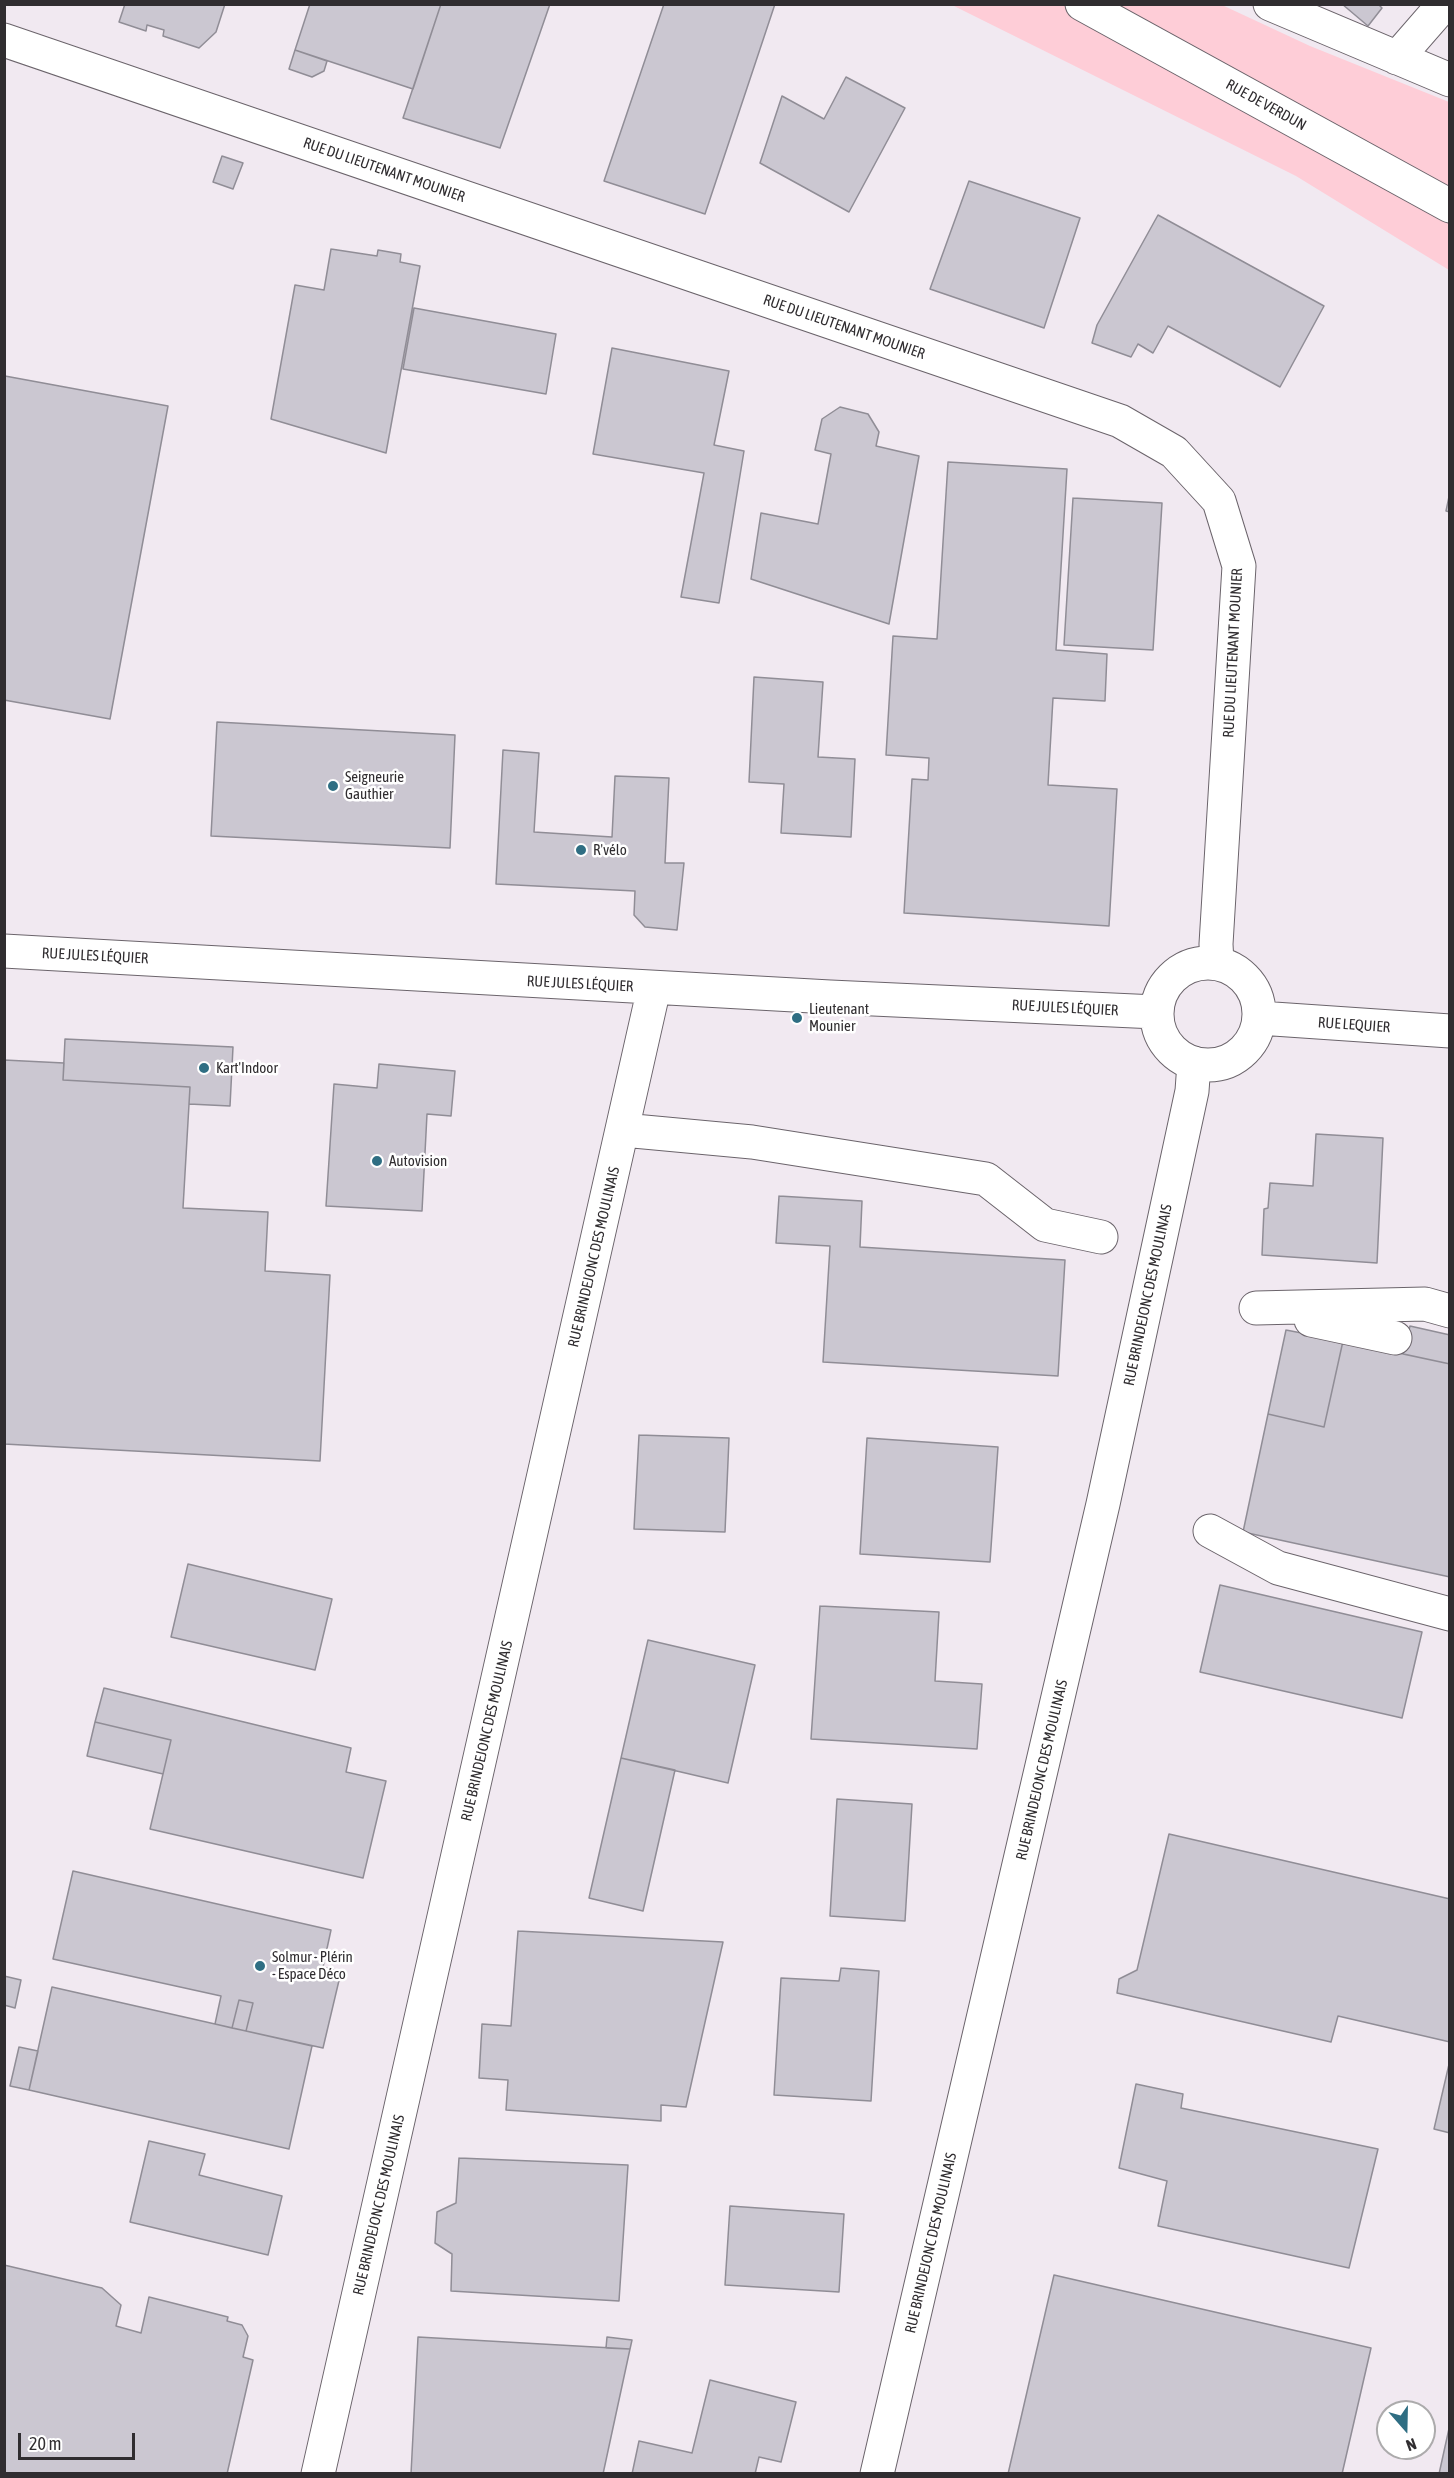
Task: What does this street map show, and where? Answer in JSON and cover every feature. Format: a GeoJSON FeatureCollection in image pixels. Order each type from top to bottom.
{"type":"FeatureCollection","features":[{"type":"Feature","properties":{"kind":"street","name":"RUE DE VERDUN"},"geometry":{"type":"LineString","coordinates":[[1082,4],[1449,206]]}},
{"type":"Feature","properties":{"kind":"street"},"geometry":{"type":"LineString","coordinates":[[1270,4],[1449,80]]}},
{"type":"Feature","properties":{"kind":"street"},"geometry":{"type":"LineString","coordinates":[[1397,58],[1444,4]]}},
{"type":"Feature","properties":{"kind":"street","name":"RUE DU LIEUTENANT MOUNIER"},"geometry":{"type":"LineString","coordinates":[[4,40],[1120,421],[1174,452],[1219,501],[1239,566],[1216,944],[1217,963]]}},
{"type":"Feature","properties":{"kind":"street","name":"RUE JULES LÉQUIER"},"geometry":{"type":"LineString","coordinates":[[4,951],[654,988],[1156,1012]]}},
{"type":"Feature","properties":{"kind":"street"},"geometry":{"type":"LineString","coordinates":[[1200,963],[1217,963],[1231,968],[1244,977],[1252,989],[1259,1018],[1248,1045],[1237,1055],[1224,1062],[1209,1065],[1194,1063],[1178,1056],[1166,1044],[1158,1029],[1156,1012],[1160,995],[1169,980],[1183,969],[1200,963]]}},
{"type":"Feature","properties":{"kind":"street","name":"RUE BRINDEJONC DES MOULINAIS"},"geometry":{"type":"LineString","coordinates":[[318,2474],[654,988]]}},
{"type":"Feature","properties":{"kind":"street","name":"RUE LEQUIER"},"geometry":{"type":"LineString","coordinates":[[1259,1018],[1449,1031]]}},
{"type":"Feature","properties":{"kind":"street","name":"RUE BRINDEJONC DES MOULINAIS"},"geometry":{"type":"LineString","coordinates":[[877,2474],[1100,1521],[1192,1091],[1194,1063]]}},
{"type":"Feature","properties":{"kind":"street"},"geometry":{"type":"LineString","coordinates":[[623,1130],[752,1142],[986,1179],[1046,1225],[1101,1237]]}},
{"type":"Feature","properties":{"kind":"street"},"geometry":{"type":"LineString","coordinates":[[1395,1338],[1256,1308],[1425,1304],[1449,1311]]}},
{"type":"Feature","properties":{"kind":"street"},"geometry":{"type":"LineString","coordinates":[[1210,1531],[1278,1568],[1449,1614]]}},
{"type":"Feature","properties":{"kind":"shaded area"},"geometry":{"type":"Polygon","coordinates":[[[952,5],[1222,5],[1310,46],[1449,102],[1449,270],[1296,176],[952,5]]]}},
{"type":"Feature","properties":{"kind":"building"},"geometry":{"type":"Polygon","coordinates":[[[125,4],[225,4],[216,32],[199,48],[163,36],[164,30],[147,25],[146,31],[119,22],[125,4]]]}},
{"type":"Feature","properties":{"kind":"building"},"geometry":{"type":"Polygon","coordinates":[[[310,4],[441,4],[413,89],[295,50],[310,4]]]}},
{"type":"Feature","properties":{"kind":"building"},"geometry":{"type":"Polygon","coordinates":[[[441,4],[550,4],[500,148],[403,118],[441,4]]]}},
{"type":"Feature","properties":{"kind":"building"},"geometry":{"type":"Polygon","coordinates":[[[664,4],[775,4],[705,214],[604,181],[664,4]]]}},
{"type":"Feature","properties":{"kind":"building"},"geometry":{"type":"Polygon","coordinates":[[[1342,4],[1378,4],[1382,8],[1368,26],[1342,4]]]}},
{"type":"Feature","properties":{"kind":"building"},"geometry":{"type":"Polygon","coordinates":[[[295,50],[327,61],[324,71],[312,77],[289,69],[295,50]]]}},
{"type":"Feature","properties":{"kind":"building"},"geometry":{"type":"Polygon","coordinates":[[[846,77],[905,108],[849,212],[760,163],[782,96],[824,119],[846,77]]]}},
{"type":"Feature","properties":{"kind":"building"},"geometry":{"type":"Polygon","coordinates":[[[222,156],[243,163],[233,189],[213,182],[222,156]]]}},
{"type":"Feature","properties":{"kind":"building"},"geometry":{"type":"Polygon","coordinates":[[[969,181],[1080,218],[1044,328],[930,289],[969,181]]]}},
{"type":"Feature","properties":{"kind":"building"},"geometry":{"type":"Polygon","coordinates":[[[1158,215],[1324,306],[1280,387],[1168,326],[1153,353],[1138,344],[1131,357],[1092,343],[1097,325],[1158,215]]]}},
{"type":"Feature","properties":{"kind":"building"},"geometry":{"type":"Polygon","coordinates":[[[331,249],[377,256],[378,250],[401,254],[400,262],[420,266],[386,453],[271,419],[295,285],[324,290],[331,249]]]}},
{"type":"Feature","properties":{"kind":"building"},"geometry":{"type":"Polygon","coordinates":[[[414,308],[556,334],[546,394],[403,369],[414,308]]]}},
{"type":"Feature","properties":{"kind":"building"},"geometry":{"type":"Polygon","coordinates":[[[612,348],[729,371],[714,445],[744,451],[719,603],[681,597],[704,473],[593,454],[612,348]]]}},
{"type":"Feature","properties":{"kind":"building"},"geometry":{"type":"Polygon","coordinates":[[[5,376],[168,406],[110,719],[4,700],[5,376]]]}},
{"type":"Feature","properties":{"kind":"building"},"geometry":{"type":"Polygon","coordinates":[[[840,407],[868,414],[879,432],[876,446],[919,456],[889,624],[751,579],[761,513],[818,524],[831,454],[815,450],[822,419],[840,407]]]}},
{"type":"Feature","properties":{"kind":"building"},"geometry":{"type":"Polygon","coordinates":[[[948,462],[1067,469],[1056,650],[1107,654],[1105,701],[1053,698],[1048,785],[1117,789],[1109,926],[904,913],[912,779],[928,780],[929,758],[886,755],[893,636],[937,639],[948,462]]]}},
{"type":"Feature","properties":{"kind":"building"},"geometry":{"type":"Polygon","coordinates":[[[1450,492],[1450,512],[1446,511],[1450,492]]]}},
{"type":"Feature","properties":{"kind":"building"},"geometry":{"type":"Polygon","coordinates":[[[1073,498],[1162,503],[1153,650],[1064,645],[1073,498]]]}},
{"type":"Feature","properties":{"kind":"building"},"geometry":{"type":"Polygon","coordinates":[[[754,677],[823,682],[818,757],[855,759],[851,837],[781,833],[784,784],[749,782],[754,677]]]}},
{"type":"Feature","properties":{"kind":"building","name":"Seigneurie Gauthier"},"geometry":{"type":"Polygon","coordinates":[[[217,722],[455,735],[450,848],[211,836],[217,722]]]}},
{"type":"Feature","properties":{"kind":"building","name":"R'vélo"},"geometry":{"type":"Polygon","coordinates":[[[503,750],[539,753],[534,832],[612,837],[615,776],[669,778],[665,863],[684,863],[677,930],[645,927],[634,915],[635,891],[496,884],[503,750]]]}},
{"type":"Feature","properties":{"kind":"building"},"geometry":{"type":"Polygon","coordinates":[[[65,1039],[233,1047],[230,1106],[189,1104],[190,1087],[63,1080],[65,1039]]]}},
{"type":"Feature","properties":{"kind":"building"},"geometry":{"type":"Polygon","coordinates":[[[4,1060],[64,1063],[63,1080],[190,1087],[183,1208],[268,1212],[265,1271],[330,1275],[320,1461],[4,1444],[4,1060]]]}},
{"type":"Feature","properties":{"kind":"building","name":"Autovision"},"geometry":{"type":"Polygon","coordinates":[[[379,1064],[455,1071],[451,1116],[427,1114],[422,1211],[326,1206],[334,1084],[377,1088],[379,1064]]]}},
{"type":"Feature","properties":{"kind":"building"},"geometry":{"type":"Polygon","coordinates":[[[1316,1134],[1383,1138],[1377,1263],[1262,1255],[1264,1209],[1268,1208],[1270,1183],[1313,1186],[1316,1134]]]}},
{"type":"Feature","properties":{"kind":"building"},"geometry":{"type":"Polygon","coordinates":[[[779,1196],[862,1201],[860,1247],[1065,1260],[1058,1376],[823,1362],[830,1246],[776,1243],[779,1196]]]}},
{"type":"Feature","properties":{"kind":"building"},"geometry":{"type":"Polygon","coordinates":[[[1410,1326],[1450,1335],[1450,1364],[1403,1354],[1410,1326]]]}},
{"type":"Feature","properties":{"kind":"building"},"geometry":{"type":"Polygon","coordinates":[[[1286,1330],[1343,1341],[1324,1427],[1268,1414],[1286,1330]]]}},
{"type":"Feature","properties":{"kind":"building"},"geometry":{"type":"Polygon","coordinates":[[[1343,1341],[1450,1364],[1450,1577],[1243,1532],[1268,1414],[1324,1427],[1343,1341]]]}},
{"type":"Feature","properties":{"kind":"building"},"geometry":{"type":"Polygon","coordinates":[[[639,1435],[729,1438],[725,1532],[634,1529],[639,1435]]]}},
{"type":"Feature","properties":{"kind":"building"},"geometry":{"type":"Polygon","coordinates":[[[867,1438],[998,1447],[990,1562],[860,1554],[867,1438]]]}},
{"type":"Feature","properties":{"kind":"building"},"geometry":{"type":"Polygon","coordinates":[[[188,1564],[332,1599],[315,1670],[171,1637],[188,1564]]]}},
{"type":"Feature","properties":{"kind":"building"},"geometry":{"type":"Polygon","coordinates":[[[1220,1585],[1422,1632],[1402,1718],[1200,1672],[1220,1585]]]}},
{"type":"Feature","properties":{"kind":"building"},"geometry":{"type":"Polygon","coordinates":[[[820,1606],[939,1612],[935,1681],[982,1684],[977,1749],[811,1739],[820,1606]]]}},
{"type":"Feature","properties":{"kind":"building"},"geometry":{"type":"Polygon","coordinates":[[[648,1640],[755,1665],[728,1783],[621,1758],[648,1640]]]}},
{"type":"Feature","properties":{"kind":"building"},"geometry":{"type":"Polygon","coordinates":[[[104,1688],[351,1748],[346,1772],[386,1781],[363,1878],[150,1829],[171,1740],[95,1722],[104,1688]]]}},
{"type":"Feature","properties":{"kind":"building"},"geometry":{"type":"Polygon","coordinates":[[[95,1722],[171,1740],[163,1774],[87,1756],[95,1722]]]}},
{"type":"Feature","properties":{"kind":"building"},"geometry":{"type":"Polygon","coordinates":[[[621,1758],[675,1770],[643,1911],[589,1898],[621,1758]]]}},
{"type":"Feature","properties":{"kind":"building"},"geometry":{"type":"Polygon","coordinates":[[[837,1799],[912,1804],[905,1921],[830,1916],[837,1799]]]}},
{"type":"Feature","properties":{"kind":"building"},"geometry":{"type":"Polygon","coordinates":[[[1169,1834],[1450,1899],[1450,2042],[1338,2016],[1331,2042],[1117,1993],[1119,1979],[1137,1970],[1169,1834]]]}},
{"type":"Feature","properties":{"kind":"building"},"geometry":{"type":"Polygon","coordinates":[[[73,1871],[331,1930],[323,1967],[341,1972],[323,2048],[246,2031],[253,2003],[239,2000],[232,2028],[215,2024],[221,1996],[53,1959],[73,1871]]]}},
{"type":"Feature","properties":{"kind":"building"},"geometry":{"type":"Polygon","coordinates":[[[518,1931],[723,1942],[686,2107],[661,2105],[661,2121],[506,2110],[508,2080],[479,2078],[482,2024],[511,2026],[518,1931]]]}},
{"type":"Feature","properties":{"kind":"building"},"geometry":{"type":"Polygon","coordinates":[[[841,1968],[879,1971],[871,2101],[774,2095],[781,1978],[839,1981],[841,1968]]]}},
{"type":"Feature","properties":{"kind":"building"},"geometry":{"type":"Polygon","coordinates":[[[4,1976],[21,1980],[15,2008],[4,2005],[4,1976]]]}},
{"type":"Feature","properties":{"kind":"building"},"geometry":{"type":"Polygon","coordinates":[[[52,1987],[312,2046],[289,2149],[29,2090],[52,1987]]]}},
{"type":"Feature","properties":{"kind":"building"},"geometry":{"type":"Polygon","coordinates":[[[239,2000],[253,2003],[246,2031],[232,2028],[239,2000]]]}},
{"type":"Feature","properties":{"kind":"building"},"geometry":{"type":"Polygon","coordinates":[[[19,2047],[38,2051],[29,2090],[10,2086],[19,2047]]]}},
{"type":"Feature","properties":{"kind":"building"},"geometry":{"type":"Polygon","coordinates":[[[1450,2060],[1450,2133],[1434,2129],[1450,2060]]]}},
{"type":"Feature","properties":{"kind":"building"},"geometry":{"type":"Polygon","coordinates":[[[1136,2084],[1183,2094],[1181,2108],[1378,2149],[1349,2268],[1158,2226],[1167,2181],[1119,2168],[1136,2084]]]}},
{"type":"Feature","properties":{"kind":"building"},"geometry":{"type":"Polygon","coordinates":[[[149,2141],[205,2154],[199,2175],[282,2196],[268,2255],[130,2222],[149,2141]]]}},
{"type":"Feature","properties":{"kind":"building"},"geometry":{"type":"Polygon","coordinates":[[[459,2158],[628,2165],[619,2301],[451,2291],[452,2254],[435,2243],[437,2212],[456,2203],[459,2158]]]}},
{"type":"Feature","properties":{"kind":"building"},"geometry":{"type":"Polygon","coordinates":[[[730,2206],[844,2214],[839,2292],[725,2285],[730,2206]]]}},
{"type":"Feature","properties":{"kind":"building"},"geometry":{"type":"Polygon","coordinates":[[[4,2265],[102,2288],[121,2305],[116,2326],[141,2333],[149,2297],[228,2317],[227,2321],[242,2325],[248,2336],[243,2357],[253,2360],[227,2474],[4,2474],[4,2265]]]}},
{"type":"Feature","properties":{"kind":"building"},"geometry":{"type":"Polygon","coordinates":[[[1054,2275],[1371,2348],[1342,2474],[1008,2474],[1054,2275]]]}},
{"type":"Feature","properties":{"kind":"building"},"geometry":{"type":"Polygon","coordinates":[[[418,2337],[630,2349],[603,2474],[411,2474],[418,2337]]]}},
{"type":"Feature","properties":{"kind":"building"},"geometry":{"type":"Polygon","coordinates":[[[607,2337],[632,2340],[630,2349],[606,2348],[607,2337]]]}},
{"type":"Feature","properties":{"kind":"building"},"geometry":{"type":"Polygon","coordinates":[[[710,2380],[796,2402],[781,2462],[759,2457],[755,2474],[632,2474],[639,2441],[692,2453],[710,2380]]]}},
{"type":"Feature","properties":{"kind":"building"},"geometry":{"type":"Polygon","coordinates":[[[1450,2424],[1450,2474],[1439,2474],[1450,2424]]]}},
{"type":"Feature","properties":{"kind":"place","name":"Seigneurie Gauthier"},"geometry":{"type":"Point","coordinates":[333,786]}},
{"type":"Feature","properties":{"kind":"place","name":"R'vélo"},"geometry":{"type":"Point","coordinates":[581,850]}},
{"type":"Feature","properties":{"kind":"place","name":"Lieutenant Mounier"},"geometry":{"type":"Point","coordinates":[797,1018]}},
{"type":"Feature","properties":{"kind":"place","name":"Kart'Indoor"},"geometry":{"type":"Point","coordinates":[204,1068]}},
{"type":"Feature","properties":{"kind":"place","name":"Autovision"},"geometry":{"type":"Point","coordinates":[377,1161]}},
{"type":"Feature","properties":{"kind":"place","name":"Solmur - Plérin - Espace Déco"},"geometry":{"type":"Point","coordinates":[260,1966]}}]}
